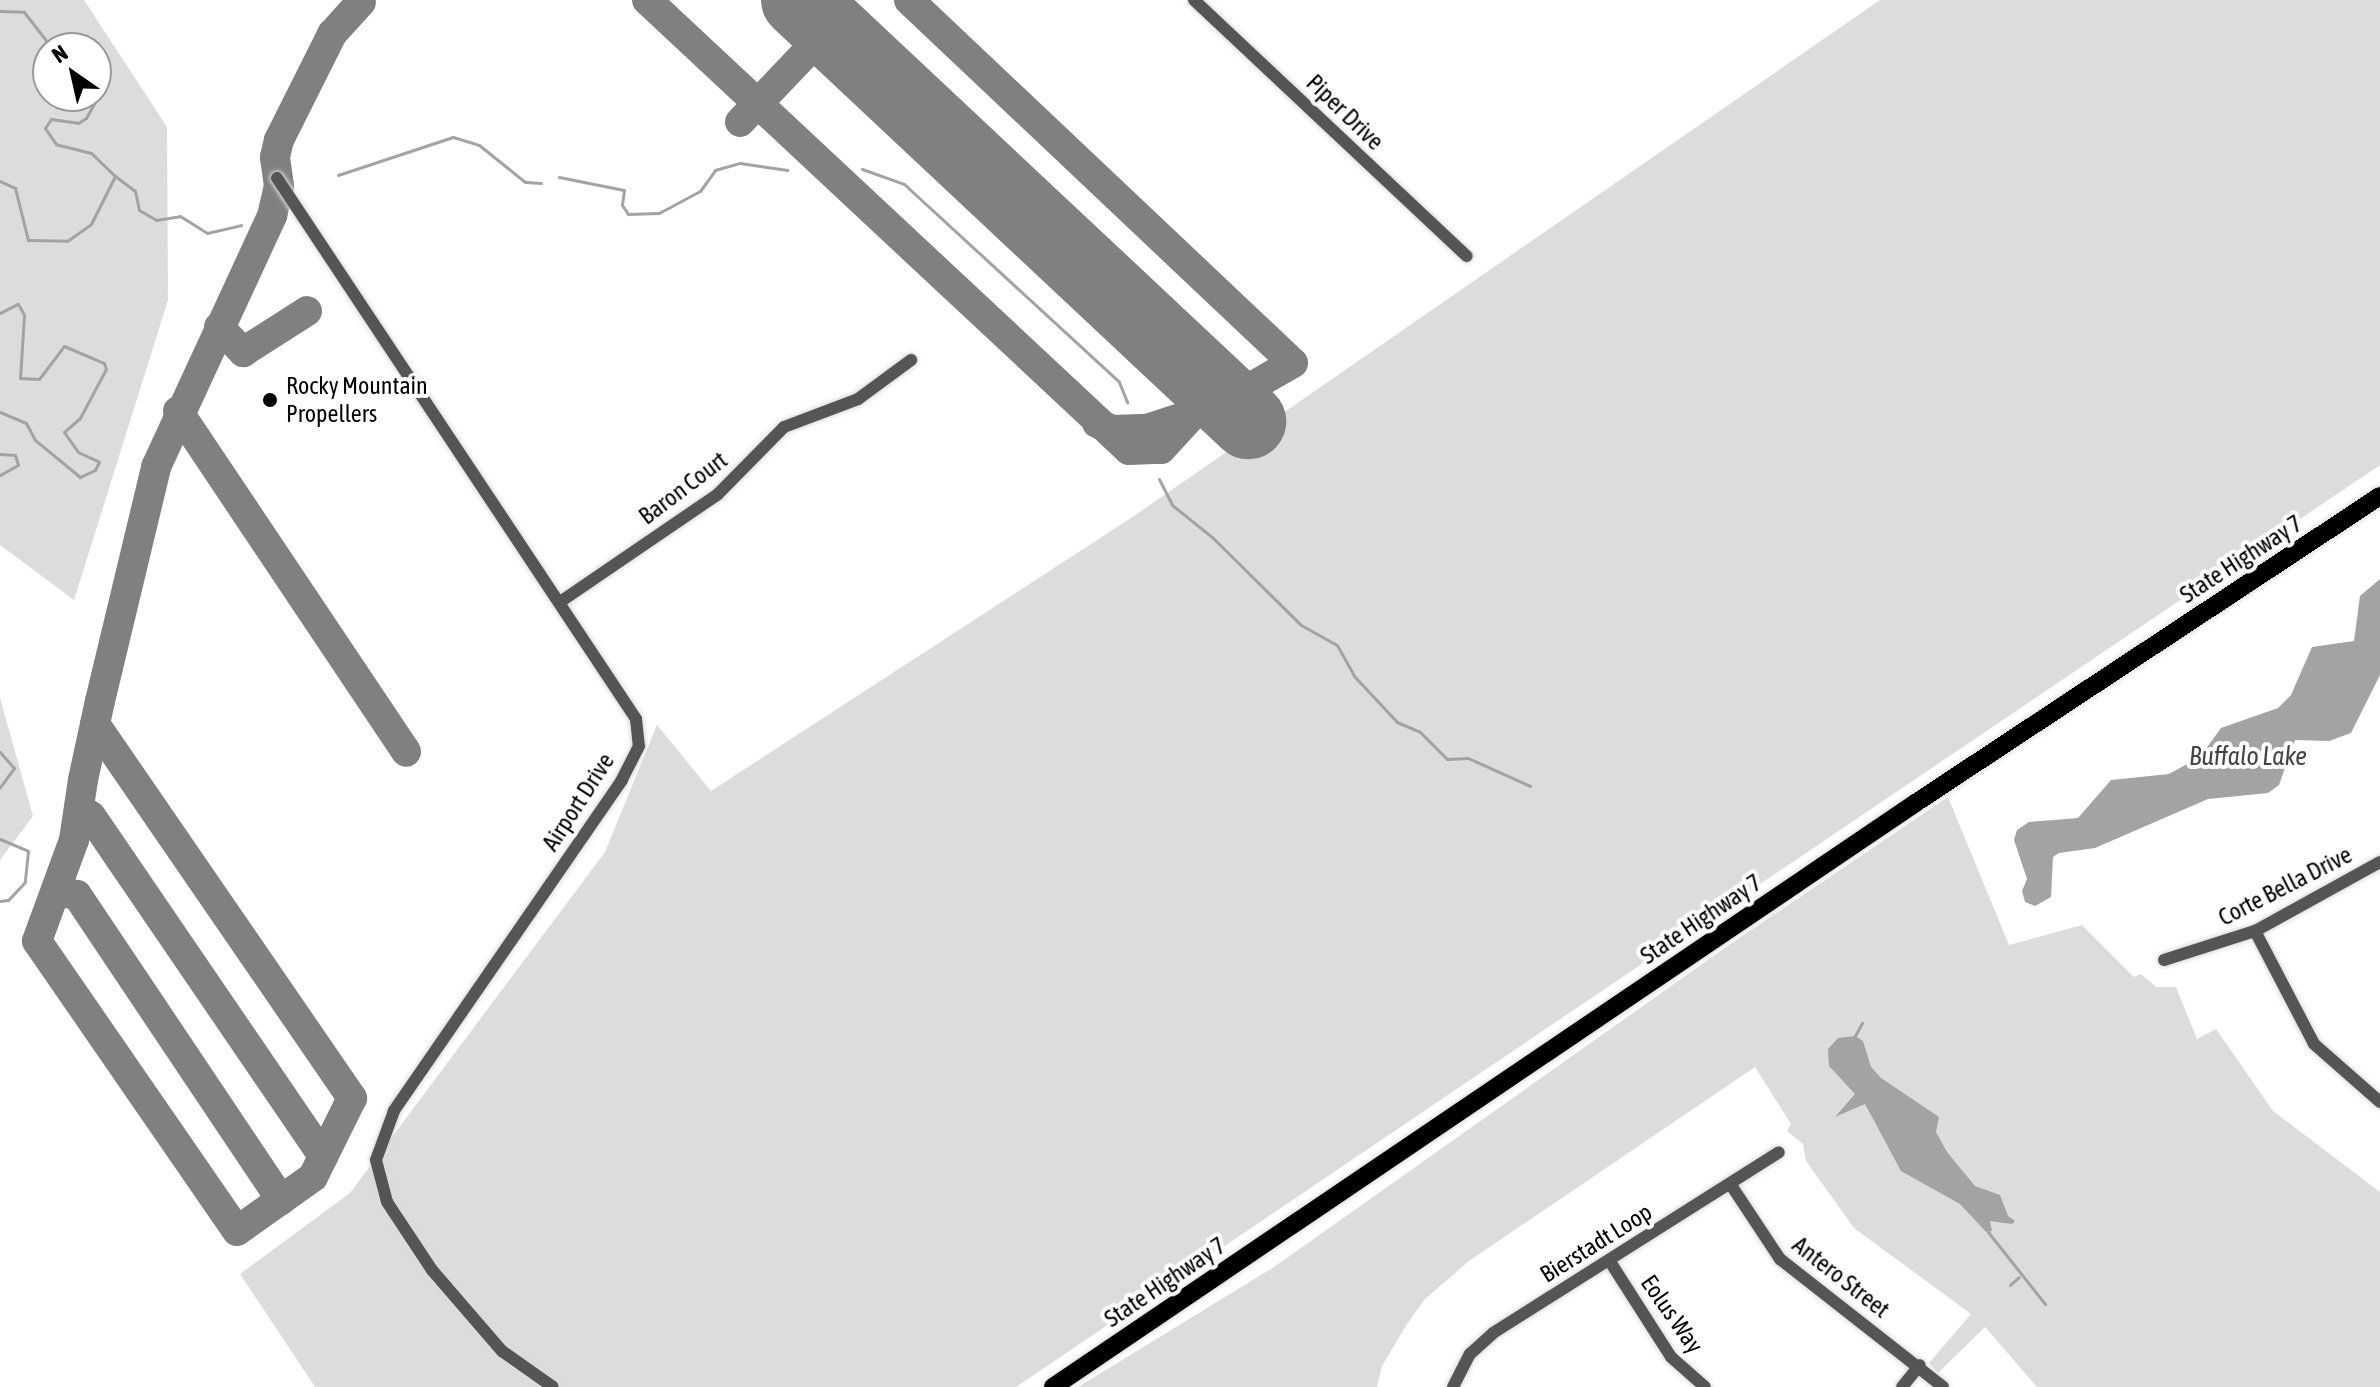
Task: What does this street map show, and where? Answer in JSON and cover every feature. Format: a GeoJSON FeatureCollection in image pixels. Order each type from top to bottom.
{"type":"FeatureCollection","features":[{"type":"Feature","properties":{"kind":"main road","name":"State Highway 7"},"geometry":{"type":"LineString","coordinates":[[1053,1387],[1904,810],[2380,496]]}},
{"type":"Feature","properties":{"kind":"street","name":"Piper Drive"},"geometry":{"type":"LineString","coordinates":[[1194,0],[1467,256]]}},
{"type":"Feature","properties":{"kind":"street","name":"Airport Drive"},"geometry":{"type":"LineString","coordinates":[[277,178],[634,713],[639,746],[622,780],[394,1111],[379,1143],[376,1165],[392,1212],[466,1313],[502,1351],[553,1387]]}},
{"type":"Feature","properties":{"kind":"street","name":"Baron Court"},"geometry":{"type":"LineString","coordinates":[[560,602],[717,495],[784,427],[858,399],[911,360]]}},
{"type":"Feature","properties":{"kind":"street","name":"Corte Bella Drive"},"geometry":{"type":"LineString","coordinates":[[2164,960],[2255,931],[2379,865]]}},
{"type":"Feature","properties":{"kind":"street"},"geometry":{"type":"LineString","coordinates":[[2255,931],[2314,1044],[2380,1102]]}},
{"type":"Feature","properties":{"kind":"street","name":"Bierstadt Loop"},"geometry":{"type":"LineString","coordinates":[[1453,1387],[1470,1354],[1493,1333],[1779,1152]]}},
{"type":"Feature","properties":{"kind":"street","name":"Antero Street"},"geometry":{"type":"LineString","coordinates":[[1731,1185],[1780,1259],[1920,1365],[1943,1387]]}},
{"type":"Feature","properties":{"kind":"street","name":"Eolus Way"},"geometry":{"type":"LineString","coordinates":[[1609,1260],[1686,1382],[1705,1387]]}},
{"type":"Feature","properties":{"kind":"street"},"geometry":{"type":"LineString","coordinates":[[1902,1387],[1920,1365]]}},
{"type":"Feature","properties":{"kind":"shaded area"},"geometry":{"type":"Polygon","coordinates":[[[0,0],[84,0],[105,32],[32,32],[32,112],[112,112],[112,43],[167,127],[168,300],[74,600],[0,545],[0,0]]]}},
{"type":"Feature","properties":{"kind":"shaded area"},"geometry":{"type":"Polygon","coordinates":[[[1880,0],[2380,0],[2380,465],[1016,1387],[315,1387],[240,1274],[350,1193],[605,852],[657,725],[711,791],[1134,516],[1880,0]]]}},
{"type":"Feature","properties":{"kind":"shaded area"},"geometry":{"type":"Polygon","coordinates":[[[0,698],[33,816],[0,860],[0,698]]]}},
{"type":"Feature","properties":{"kind":"shaded area"},"geometry":{"type":"Polygon","coordinates":[[[1948,797],[2009,945],[2082,925],[2134,977],[2141,974],[2156,987],[2176,987],[2197,1039],[2216,1029],[2273,1111],[2380,1192],[2380,1387],[2037,1387],[1985,1327],[1938,1373],[1929,1363],[1971,1314],[1854,1228],[1806,1161],[1803,1144],[1787,1131],[1791,1124],[1755,1067],[1469,1261],[1425,1299],[1382,1366],[1377,1387],[1078,1387],[1274,1267],[1729,945],[1948,797]]]}},
{"type":"Feature","properties":{"kind":"water","name":"Buffalo Lake"},"geometry":{"type":"Polygon","coordinates":[[[2380,579],[2380,675],[2351,733],[2329,741],[2295,740],[2279,785],[2268,793],[2208,799],[2095,848],[2059,853],[2053,857],[2051,897],[2035,906],[2025,902],[2022,891],[2027,879],[2014,840],[2017,830],[2029,822],[2078,818],[2111,780],[2169,774],[2200,757],[2221,728],[2278,708],[2291,695],[2312,647],[2354,641],[2360,596],[2380,579]]]}},
{"type":"Feature","properties":{"kind":"water"},"geometry":{"type":"Polygon","coordinates":[[[1855,1036],[1863,1041],[1871,1067],[1881,1078],[1939,1117],[1936,1132],[1947,1152],[1975,1186],[2000,1195],[2008,1216],[2015,1221],[2012,1224],[1990,1221],[1992,1231],[1986,1232],[1960,1204],[1901,1171],[1865,1104],[1835,1117],[1855,1094],[1829,1066],[1828,1049],[1838,1038],[1855,1036]]]}},
{"type":"Feature","properties":{"kind":"waterway"},"geometry":{"type":"LineString","coordinates":[[0,11],[24,12],[40,32]]}},
{"type":"Feature","properties":{"kind":"waterway"},"geometry":{"type":"LineString","coordinates":[[0,181],[15,188],[28,240],[67,241],[91,224],[115,176],[91,153],[56,144],[45,128],[51,119],[78,123],[89,112]]}},
{"type":"Feature","properties":{"kind":"waterway"},"geometry":{"type":"LineString","coordinates":[[338,175],[453,137],[479,145],[525,182],[541,183]]}},
{"type":"Feature","properties":{"kind":"waterway"},"geometry":{"type":"LineString","coordinates":[[559,177],[624,190],[622,205],[628,214],[659,213],[700,191],[715,170],[740,163],[787,170]]}},
{"type":"Feature","properties":{"kind":"waterway"},"geometry":{"type":"LineString","coordinates":[[862,169],[904,184],[1119,382],[1127,402]]}},
{"type":"Feature","properties":{"kind":"waterway"},"geometry":{"type":"LineString","coordinates":[[115,176],[135,191],[139,210],[156,220],[180,216],[207,233],[241,225]]}},
{"type":"Feature","properties":{"kind":"waterway"},"geometry":{"type":"LineString","coordinates":[[0,313],[18,304],[24,315],[20,378],[39,379],[64,346],[104,363],[106,369],[80,418],[64,432],[78,452],[99,462],[95,470],[80,477],[35,440],[26,423],[0,412]]}},
{"type":"Feature","properties":{"kind":"waterway"},"geometry":{"type":"LineString","coordinates":[[0,454],[15,455],[18,465],[0,475]]}},
{"type":"Feature","properties":{"kind":"waterway"},"geometry":{"type":"LineString","coordinates":[[1159,479],[1172,505],[1212,537],[1301,625],[1337,645],[1354,676],[1397,722],[1420,732],[1447,759],[1468,758],[1530,786]]}},
{"type":"Feature","properties":{"kind":"waterway"},"geometry":{"type":"LineString","coordinates":[[0,752],[14,768],[0,787]]}},
{"type":"Feature","properties":{"kind":"waterway"},"geometry":{"type":"LineString","coordinates":[[0,839],[28,851],[25,882],[8,900],[0,901]]}},
{"type":"Feature","properties":{"kind":"waterway"},"geometry":{"type":"LineString","coordinates":[[1855,1036],[1862,1023]]}},
{"type":"Feature","properties":{"kind":"waterway"},"geometry":{"type":"LineString","coordinates":[[1988,1232],[2045,1304]]}},
{"type":"Feature","properties":{"kind":"waterway"},"geometry":{"type":"LineString","coordinates":[[2010,1285],[2019,1277]]}},
{"type":"Feature","properties":{"kind":"taxiway"},"geometry":{"type":"LineString","coordinates":[[647,0],[1129,450],[1161,449],[1215,390]]}},
{"type":"Feature","properties":{"kind":"taxiway"},"geometry":{"type":"LineString","coordinates":[[909,0],[1293,363],[1227,401]]}},
{"type":"Feature","properties":{"kind":"taxiway"},"geometry":{"type":"LineString","coordinates":[[95,724],[352,1098],[313,1177],[237,1231],[37,941],[74,840],[83,780],[100,701],[156,467],[272,216],[279,186],[275,157],[279,140],[332,34],[361,2]]}},
{"type":"Feature","properties":{"kind":"taxiway"},"geometry":{"type":"LineString","coordinates":[[740,122],[829,29]]}},
{"type":"Feature","properties":{"kind":"taxiway"},"geometry":{"type":"LineString","coordinates":[[219,327],[243,352],[307,311]]}},
{"type":"Feature","properties":{"kind":"taxiway"},"geometry":{"type":"LineString","coordinates":[[178,411],[406,752]]}},
{"type":"Feature","properties":{"kind":"taxiway"},"geometry":{"type":"LineString","coordinates":[[1097,423],[1112,430],[1147,429],[1189,415]]}},
{"type":"Feature","properties":{"kind":"taxiway"},"geometry":{"type":"LineString","coordinates":[[79,808],[91,816],[323,1156]]}},
{"type":"Feature","properties":{"kind":"taxiway"},"geometry":{"type":"LineString","coordinates":[[56,891],[77,895],[281,1200]]}},
{"type":"Feature","properties":{"kind":"runway"},"geometry":{"type":"LineString","coordinates":[[799,0],[1248,421]]}},
{"type":"Feature","properties":{"kind":"place","name":"Rocky Mountain Propellers"},"geometry":{"type":"Point","coordinates":[270,400]}}]}
